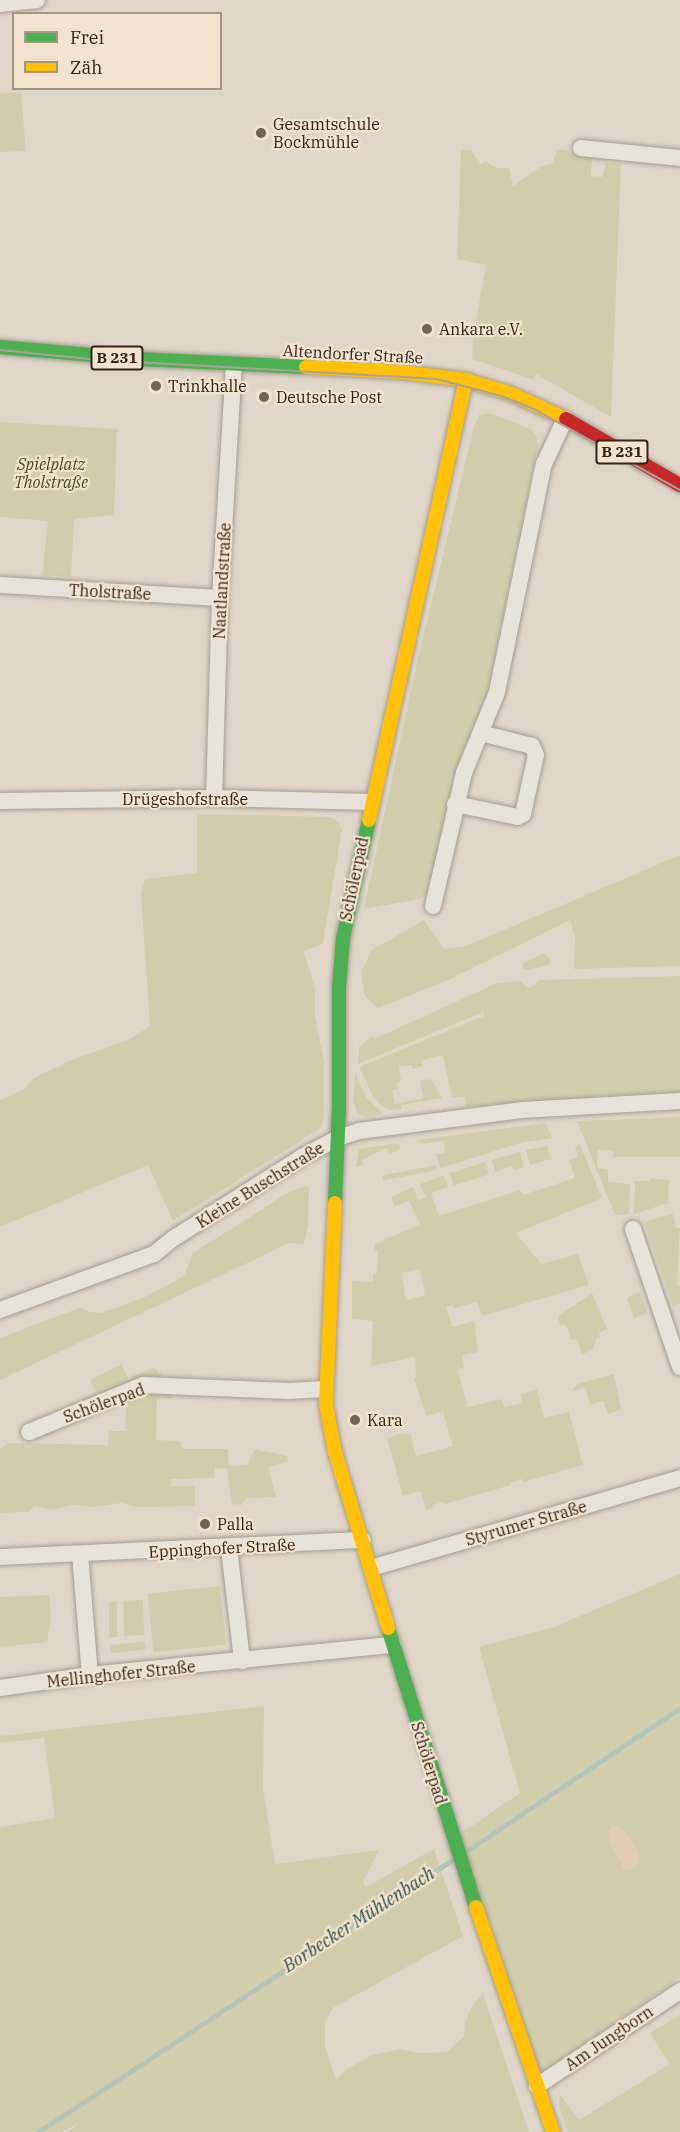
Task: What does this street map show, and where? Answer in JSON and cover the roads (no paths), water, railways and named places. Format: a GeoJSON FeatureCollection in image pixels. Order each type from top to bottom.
{"type":"FeatureCollection","features":[{"type":"Feature","properties":{"kind":"street"},"geometry":{"type":"LineString","coordinates":[[0,4],[37,0]]}},
{"type":"Feature","properties":{"kind":"street"},"geometry":{"type":"LineString","coordinates":[[581,148],[680,158]]}},
{"type":"Feature","properties":{"kind":"street","name":"Altendorfer Straße"},"geometry":{"type":"LineString","coordinates":[[0,347],[64,354],[401,372],[466,380],[512,394],[565,419],[680,485]]}},
{"type":"Feature","properties":{"kind":"street","name":"Naatlandstraße"},"geometry":{"type":"LineString","coordinates":[[214,798],[220,598],[234,364]]}},
{"type":"Feature","properties":{"kind":"street","name":"Schölerpad"},"geometry":{"type":"LineString","coordinates":[[466,380],[453,448],[371,802],[340,960],[338,1138],[325,1389],[330,1433],[393,1645],[515,2028],[553,2132]]}},
{"type":"Feature","properties":{"kind":"street"},"geometry":{"type":"LineString","coordinates":[[432,906],[464,773],[496,692],[543,464],[565,419]]}},
{"type":"Feature","properties":{"kind":"street","name":"Tholstraße"},"geometry":{"type":"LineString","coordinates":[[0,585],[220,598]]}},
{"type":"Feature","properties":{"kind":"street"},"geometry":{"type":"LineString","coordinates":[[455,804],[518,818],[523,814],[536,755],[532,746],[481,733]]}},
{"type":"Feature","properties":{"kind":"street","name":"Drügeshofstraße"},"geometry":{"type":"LineString","coordinates":[[0,801],[214,798],[371,802]]}},
{"type":"Feature","properties":{"kind":"street","name":"Kleine Buschstraße"},"geometry":{"type":"LineString","coordinates":[[0,1310],[154,1254],[174,1238],[252,1188],[338,1138],[359,1131],[522,1110],[680,1101]]}},
{"type":"Feature","properties":{"kind":"street"},"geometry":{"type":"LineString","coordinates":[[633,1229],[680,1367]]}},
{"type":"Feature","properties":{"kind":"street","name":"Schölerpad"},"geometry":{"type":"LineString","coordinates":[[28,1432],[142,1385],[288,1391],[325,1389]]}},
{"type":"Feature","properties":{"kind":"street","name":"Styrumer Straße"},"geometry":{"type":"LineString","coordinates":[[371,1568],[680,1478]]}},
{"type":"Feature","properties":{"kind":"street","name":"Eppinghofer Straße"},"geometry":{"type":"LineString","coordinates":[[0,1557],[363,1540]]}},
{"type":"Feature","properties":{"kind":"street"},"geometry":{"type":"LineString","coordinates":[[229,1548],[242,1661]]}},
{"type":"Feature","properties":{"kind":"street"},"geometry":{"type":"LineString","coordinates":[[80,1554],[90,1675]]}},
{"type":"Feature","properties":{"kind":"street","name":"Mellinghofer Straße"},"geometry":{"type":"LineString","coordinates":[[0,1688],[90,1675],[393,1645]]}},
{"type":"Feature","properties":{"kind":"street","name":"Am Jungborn"},"geometry":{"type":"LineString","coordinates":[[537,2086],[680,1991]]}},
{"type":"Feature","properties":{"kind":"waterway","name":"Borbecker Mühlenbach"},"geometry":{"type":"LineString","coordinates":[[465,1852],[680,1708]]}},
{"type":"Feature","properties":{"kind":"waterway","name":"Borbecker Mühlenbach"},"geometry":{"type":"LineString","coordinates":[[38,2132],[454,1859]]}},
{"type":"Feature","properties":{"kind":"tram line"},"geometry":{"type":"LineString","coordinates":[[0,350],[100,360],[437,379],[502,396],[534,409],[680,490]]}},
{"type":"Feature","properties":{"kind":"place","name":"Gesamtschule Bockmühle"},"geometry":{"type":"Point","coordinates":[261,133]}},
{"type":"Feature","properties":{"kind":"place","name":"Ankara e.V."},"geometry":{"type":"Point","coordinates":[427,329]}},
{"type":"Feature","properties":{"kind":"place","name":"Trinkhalle"},"geometry":{"type":"Point","coordinates":[156,386]}},
{"type":"Feature","properties":{"kind":"place","name":"Deutsche Post"},"geometry":{"type":"Point","coordinates":[264,397]}},
{"type":"Feature","properties":{"kind":"place","name":"Kara"},"geometry":{"type":"Point","coordinates":[355,1420]}},
{"type":"Feature","properties":{"kind":"place","name":"Palla"},"geometry":{"type":"Point","coordinates":[205,1524]}},
{"type":"Feature","properties":{"kind":"park label","name":"Spielplatz Tholstraße"},"geometry":{"type":"Point","coordinates":[51,473]}}]}
